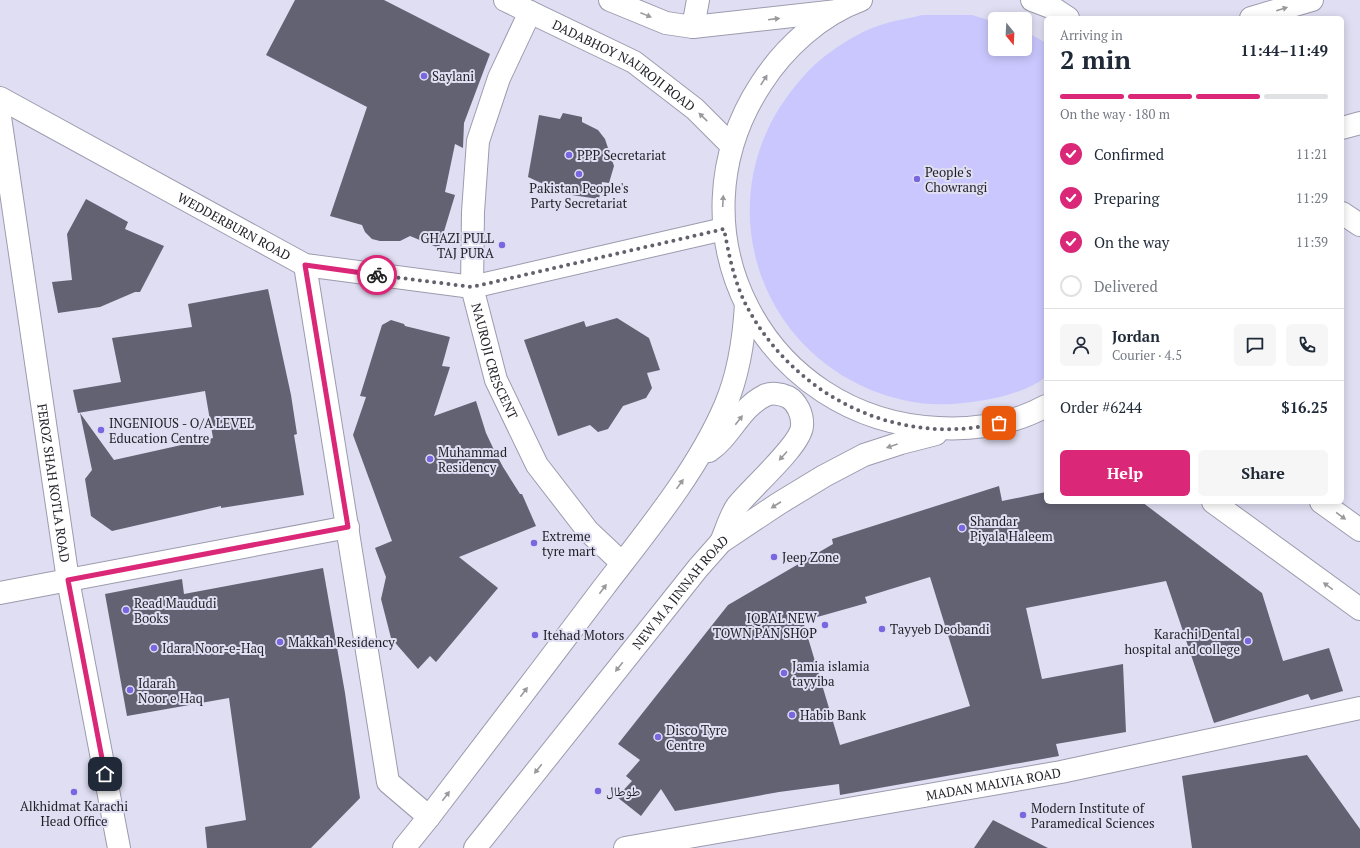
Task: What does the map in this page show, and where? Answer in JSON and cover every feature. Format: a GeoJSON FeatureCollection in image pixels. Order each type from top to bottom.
{"type":"FeatureCollection","features":[{"type":"Feature","properties":{"kind":"street","name":"DADABHOY NAUROJI ROAD"},"geometry":{"type":"LineString","coordinates":[[505,0],[634,62],[695,109],[731,145]]}},
{"type":"Feature","properties":{"kind":"street"},"geometry":{"type":"LineString","coordinates":[[610,0],[666,23],[693,27],[837,11]]}},
{"type":"Feature","properties":{"kind":"street"},"geometry":{"type":"LineString","coordinates":[[693,27],[698,0]]}},
{"type":"Feature","properties":{"kind":"street"},"geometry":{"type":"LineString","coordinates":[[861,0],[837,11],[802,36],[772,68],[748,104],[731,145],[725,177],[724,229],[734,274],[746,304],[768,341],[798,373],[833,398],[879,418],[914,427],[957,429],[985,426],[1012,420],[1044,407]]}},
{"type":"Feature","properties":{"kind":"street"},"geometry":{"type":"LineString","coordinates":[[1032,0],[1053,8],[1065,16]]}},
{"type":"Feature","properties":{"kind":"street"},"geometry":{"type":"LineString","coordinates":[[1258,16],[1312,0]]}},
{"type":"Feature","properties":{"kind":"street","name":"NAUROJI CRESCENT"},"geometry":{"type":"LineString","coordinates":[[530,12],[499,78],[478,141],[473,212],[472,287],[496,380],[536,465],[588,531],[622,563]]}},
{"type":"Feature","properties":{"kind":"street","name":"WEDDERBURN ROAD"},"geometry":{"type":"LineString","coordinates":[[0,98],[305,265],[472,287],[724,229]]}},
{"type":"Feature","properties":{"kind":"street","name":"FEROZ SHAH KOTLA ROAD"},"geometry":{"type":"LineString","coordinates":[[0,116],[68,580],[119,848]]}},
{"type":"Feature","properties":{"kind":"street"},"geometry":{"type":"LineString","coordinates":[[1344,127],[1360,123]]}},
{"type":"Feature","properties":{"kind":"street"},"geometry":{"type":"LineString","coordinates":[[1344,214],[1360,225]]}},
{"type":"Feature","properties":{"kind":"street"},"geometry":{"type":"LineString","coordinates":[[305,265],[388,782],[429,817]]}},
{"type":"Feature","properties":{"kind":"street"},"geometry":{"type":"LineString","coordinates":[[404,848],[622,563],[701,456],[726,405],[736,373],[744,341],[746,304]]}},
{"type":"Feature","properties":{"kind":"street"},"geometry":{"type":"LineString","coordinates":[[701,456],[720,443],[751,403],[766,394],[781,394],[790,398],[799,408],[802,426],[794,444],[737,507],[721,542]]}},
{"type":"Feature","properties":{"kind":"street","name":"NEW M A JINNAH ROAD"},"geometry":{"type":"LineString","coordinates":[[479,847],[698,568],[721,542],[778,504],[864,456],[901,443],[957,429]]}},
{"type":"Feature","properties":{"kind":"street"},"geometry":{"type":"LineString","coordinates":[[1216,504],[1360,609]]}},
{"type":"Feature","properties":{"kind":"street"},"geometry":{"type":"LineString","coordinates":[[1324,504],[1360,530]]}},
{"type":"Feature","properties":{"kind":"street"},"geometry":{"type":"LineString","coordinates":[[0,593],[348,527]]}},
{"type":"Feature","properties":{"kind":"street","name":"MADAN MALVIA ROAD"},"geometry":{"type":"LineString","coordinates":[[625,848],[1061,772],[1360,708]]}},
{"type":"Feature","properties":{"kind":"shaded area"},"geometry":{"type":"Polygon","coordinates":[[[922,15],[972,15],[988,20],[988,56],[1032,56],[1032,35],[1044,42],[1044,378],[1017,392],[974,402],[928,404],[894,398],[871,390],[832,369],[800,341],[776,307],[759,270],[751,230],[751,188],[761,147],[780,107],[791,91],[810,69],[824,57],[842,44],[881,25],[922,15]]]}},
{"type":"Feature","properties":{"kind":"building"},"geometry":{"type":"Polygon","coordinates":[[[295,0],[384,0],[490,54],[464,123],[463,148],[455,144],[445,192],[455,195],[439,248],[410,236],[400,241],[380,241],[372,239],[365,232],[362,225],[330,216],[367,107],[266,55],[295,0]]]}},
{"type":"Feature","properties":{"kind":"building","name":"PPP Secretariat"},"geometry":{"type":"Polygon","coordinates":[[[563,113],[582,117],[582,122],[598,130],[605,139],[614,166],[609,183],[602,182],[599,199],[565,194],[528,177],[539,115],[560,119],[563,113]]]}},
{"type":"Feature","properties":{"kind":"building"},"geometry":{"type":"Polygon","coordinates":[[[86,199],[128,222],[125,229],[164,246],[140,292],[135,292],[100,307],[58,313],[52,282],[72,280],[67,234],[86,199]]]}},
{"type":"Feature","properties":{"kind":"building"},"geometry":{"type":"Polygon","coordinates":[[[268,289],[291,395],[297,434],[294,435],[304,495],[221,508],[221,506],[112,531],[91,516],[85,479],[92,470],[80,413],[114,460],[213,438],[205,391],[78,413],[73,390],[121,382],[112,338],[192,327],[188,304],[268,289]]]}},
{"type":"Feature","properties":{"kind":"building"},"geometry":{"type":"Polygon","coordinates":[[[617,318],[649,338],[660,370],[647,373],[652,388],[646,398],[623,406],[608,429],[598,432],[590,425],[558,436],[524,340],[584,321],[586,327],[617,318]]]}},
{"type":"Feature","properties":{"kind":"building"},"geometry":{"type":"Polygon","coordinates":[[[391,320],[404,324],[405,326],[450,337],[442,366],[450,367],[434,416],[476,401],[486,433],[494,450],[520,494],[522,494],[536,526],[459,557],[498,588],[436,662],[430,656],[418,669],[391,638],[381,599],[386,577],[375,548],[392,541],[353,435],[366,397],[360,396],[382,325],[391,320]]]}},
{"type":"Feature","properties":{"kind":"building"},"geometry":{"type":"Polygon","coordinates":[[[999,486],[1002,501],[1044,492],[1044,504],[1145,504],[1262,593],[1283,661],[1329,648],[1343,691],[1311,700],[1308,694],[1214,723],[1166,581],[1026,608],[1042,679],[1123,664],[1126,732],[1056,744],[1059,756],[840,795],[839,784],[779,792],[675,811],[661,789],[641,816],[617,797],[632,781],[626,776],[640,760],[618,744],[728,605],[833,544],[832,539],[999,486]],[[930,577],[865,597],[867,603],[803,621],[840,745],[970,706],[930,577]]]}},
{"type":"Feature","properties":{"kind":"building"},"geometry":{"type":"Polygon","coordinates":[[[323,568],[345,693],[360,798],[311,848],[207,848],[205,827],[246,820],[229,698],[127,716],[105,594],[182,579],[184,594],[323,568]]]}},
{"type":"Feature","properties":{"kind":"building"},"geometry":{"type":"Polygon","coordinates":[[[1307,755],[1360,829],[1360,848],[1192,848],[1182,776],[1307,755]]]}},
{"type":"Feature","properties":{"kind":"building"},"geometry":{"type":"Polygon","coordinates":[[[993,820],[1048,848],[974,848],[993,820]]]}},
{"type":"Feature","properties":{"kind":"way so far"},"geometry":{"type":"LineString","coordinates":[[377,275],[472,287],[724,229],[734,274],[746,304],[768,341],[798,373],[833,398],[872,417],[914,427],[957,429],[999,423]]}},
{"type":"Feature","properties":{"kind":"place","name":"Saylani"},"geometry":{"type":"Point","coordinates":[424,76]}},
{"type":"Feature","properties":{"kind":"place","name":"PPP Secretariat"},"geometry":{"type":"Point","coordinates":[569,155]}},
{"type":"Feature","properties":{"kind":"place","name":"Pakistan People's Party Secretariat"},"geometry":{"type":"Point","coordinates":[579,174]}},
{"type":"Feature","properties":{"kind":"place","name":"People's Chowrangi"},"geometry":{"type":"Point","coordinates":[917,179]}},
{"type":"Feature","properties":{"kind":"place","name":"GHAZI PULL TAJ PURA"},"geometry":{"type":"Point","coordinates":[502,245]}},
{"type":"Feature","properties":{"kind":"place","name":"INGENIOUS - O/A LEVEL Education Centre"},"geometry":{"type":"Point","coordinates":[101,430]}},
{"type":"Feature","properties":{"kind":"place","name":"Muhammad Residency"},"geometry":{"type":"Point","coordinates":[430,459]}},
{"type":"Feature","properties":{"kind":"place","name":"Shandar Piyala Haleem"},"geometry":{"type":"Point","coordinates":[962,528]}},
{"type":"Feature","properties":{"kind":"place","name":"Extreme tyre mart"},"geometry":{"type":"Point","coordinates":[534,543]}},
{"type":"Feature","properties":{"kind":"place","name":"Jeep Zone"},"geometry":{"type":"Point","coordinates":[774,557]}},
{"type":"Feature","properties":{"kind":"place","name":"Read Maududi Books"},"geometry":{"type":"Point","coordinates":[126,610]}},
{"type":"Feature","properties":{"kind":"place","name":"IQBAL NEW TOWN PAN SHOP"},"geometry":{"type":"Point","coordinates":[825,625]}},
{"type":"Feature","properties":{"kind":"place","name":"Tayyeb Deobandi"},"geometry":{"type":"Point","coordinates":[882,629]}},
{"type":"Feature","properties":{"kind":"place","name":"Itehad Motors"},"geometry":{"type":"Point","coordinates":[535,635]}},
{"type":"Feature","properties":{"kind":"place","name":"Karachi Dental hospital and college"},"geometry":{"type":"Point","coordinates":[1248,641]}},
{"type":"Feature","properties":{"kind":"place","name":"Makkah Residency"},"geometry":{"type":"Point","coordinates":[280,642]}},
{"type":"Feature","properties":{"kind":"place","name":"Idara Noor-e-Haq"},"geometry":{"type":"Point","coordinates":[154,648]}},
{"type":"Feature","properties":{"kind":"place","name":"Jamia islamia tayyiba"},"geometry":{"type":"Point","coordinates":[784,673]}},
{"type":"Feature","properties":{"kind":"place","name":"Idarah Noor e Haq"},"geometry":{"type":"Point","coordinates":[130,690]}},
{"type":"Feature","properties":{"kind":"place","name":"Habib Bank"},"geometry":{"type":"Point","coordinates":[792,715]}},
{"type":"Feature","properties":{"kind":"place","name":"Disco Tyre Centre"},"geometry":{"type":"Point","coordinates":[658,737]}},
{"type":"Feature","properties":{"kind":"place","name":"طوطال"},"geometry":{"type":"Point","coordinates":[598,791]}},
{"type":"Feature","properties":{"kind":"place","name":"Alkhidmat Karachi Head Office"},"geometry":{"type":"Point","coordinates":[74,792]}},
{"type":"Feature","properties":{"kind":"place","name":"Modern Institute of Paramedical Sciences"},"geometry":{"type":"Point","coordinates":[1023,815]}},
{"type":"Feature","properties":{"kind":"route"},"geometry":{"type":"LineString","coordinates":[[105,774],[68,580],[348,527],[305,265],[377,275]]}}]}
